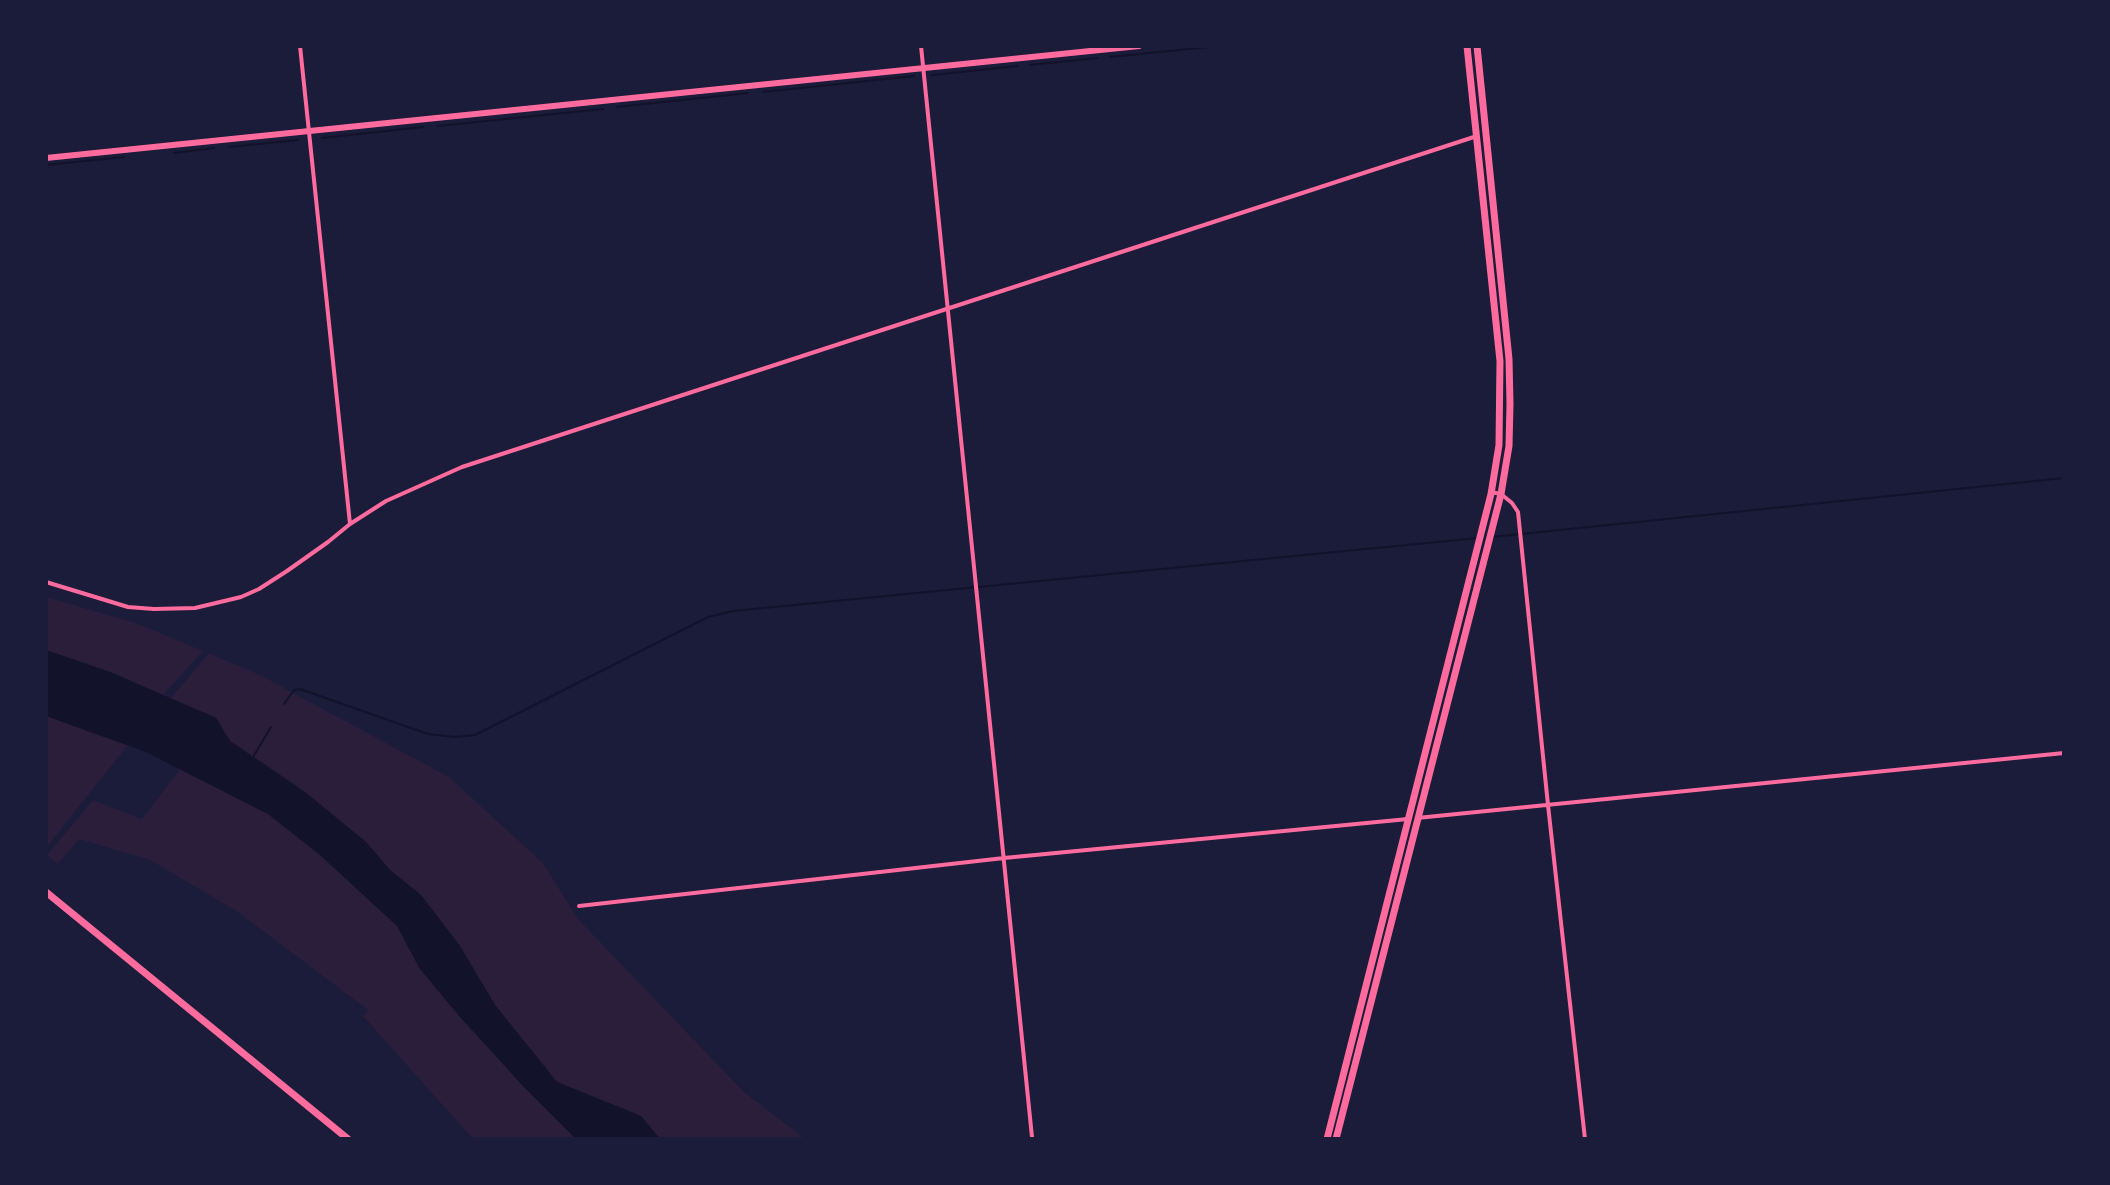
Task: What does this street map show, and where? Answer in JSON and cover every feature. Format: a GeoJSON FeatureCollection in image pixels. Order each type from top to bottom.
{"type":"FeatureCollection","features":[{"type":"Feature","properties":{"kind":"main road"},"geometry":{"type":"LineString","coordinates":[[1327,1139],[1478,545],[1499,445],[1500,361],[1467,46]]}},
{"type":"Feature","properties":{"kind":"main road"},"geometry":{"type":"LineString","coordinates":[[1336,1139],[1493,527],[1509,446],[1509,359],[1477,46]]}},
{"type":"Feature","properties":{"kind":"main road"},"geometry":{"type":"LineString","coordinates":[[46,892],[348,1139]]}},
{"type":"Feature","properties":{"kind":"street"},"geometry":{"type":"LineString","coordinates":[[300,46],[350,524]]}},
{"type":"Feature","properties":{"kind":"street"},"geometry":{"type":"LineString","coordinates":[[921,46],[1032,1137]]}},
{"type":"Feature","properties":{"kind":"street"},"geometry":{"type":"LineString","coordinates":[[46,158],[1139,46]]}},
{"type":"Feature","properties":{"kind":"street"},"geometry":{"type":"LineString","coordinates":[[46,582],[128,607],[174,610],[241,597],[259,589],[386,501],[462,467],[1486,133]]}},
{"type":"Feature","properties":{"kind":"street"},"geometry":{"type":"LineString","coordinates":[[1491,492],[1501,494],[1518,512],[1585,1139]]}},
{"type":"Feature","properties":{"kind":"street"},"geometry":{"type":"LineString","coordinates":[[579,906],[1004,858],[2064,753]]}},
{"type":"Feature","properties":{"kind":"shaded area"},"geometry":{"type":"Polygon","coordinates":[[[46,597],[136,623],[203,651],[163,695],[112,672],[46,650],[46,597]]]}},
{"type":"Feature","properties":{"kind":"shaded area"},"geometry":{"type":"Polygon","coordinates":[[[46,650],[112,673],[216,718],[230,741],[305,792],[366,842],[390,870],[421,895],[460,946],[495,1005],[557,1082],[641,1116],[660,1139],[576,1139],[459,1016],[420,969],[397,926],[319,854],[268,814],[146,752],[46,716],[46,650]]]}},
{"type":"Feature","properties":{"kind":"shaded area"},"geometry":{"type":"Polygon","coordinates":[[[209,653],[260,675],[449,777],[543,863],[578,919],[744,1092],[806,1139],[660,1139],[641,1116],[557,1082],[495,1005],[460,946],[421,895],[390,870],[366,842],[305,792],[230,741],[216,718],[171,698],[209,653]]]}},
{"type":"Feature","properties":{"kind":"shaded area"},"geometry":{"type":"Polygon","coordinates":[[[46,716],[128,745],[46,848],[46,716]]]}},
{"type":"Feature","properties":{"kind":"shaded area"},"geometry":{"type":"Polygon","coordinates":[[[180,769],[268,814],[319,854],[397,926],[420,969],[523,1086],[576,1139],[473,1139],[363,1016],[368,1010],[235,910],[150,860],[79,839],[58,864],[47,855],[93,800],[142,819],[180,769]]]}},
{"type":"Feature","properties":{"kind":"waterway"},"geometry":{"type":"LineString","coordinates":[[1110,57],[1219,46]]}},
{"type":"Feature","properties":{"kind":"waterway"},"geometry":{"type":"LineString","coordinates":[[1030,65],[1097,58]]}},
{"type":"Feature","properties":{"kind":"waterway"},"geometry":{"type":"LineString","coordinates":[[932,75],[1018,66]]}},
{"type":"Feature","properties":{"kind":"waterway"},"geometry":{"type":"LineString","coordinates":[[763,92],[914,76]]}},
{"type":"Feature","properties":{"kind":"waterway"},"geometry":{"type":"LineString","coordinates":[[617,107],[748,93]]}},
{"type":"Feature","properties":{"kind":"waterway"},"geometry":{"type":"LineString","coordinates":[[437,126],[603,109]]}},
{"type":"Feature","properties":{"kind":"waterway"},"geometry":{"type":"LineString","coordinates":[[322,138],[423,127]]}},
{"type":"Feature","properties":{"kind":"waterway"},"geometry":{"type":"LineString","coordinates":[[229,147],[298,140]]}},
{"type":"Feature","properties":{"kind":"waterway"},"geometry":{"type":"LineString","coordinates":[[174,153],[214,148]]}},
{"type":"Feature","properties":{"kind":"waterway"},"geometry":{"type":"LineString","coordinates":[[46,165],[124,157]]}},
{"type":"Feature","properties":{"kind":"waterway"},"geometry":{"type":"LineString","coordinates":[[1492,537],[2064,478]]}},
{"type":"Feature","properties":{"kind":"waterway"},"geometry":{"type":"LineString","coordinates":[[284,704],[294,690],[300,689],[428,734],[455,737],[475,735],[708,617],[733,611],[1478,538]]}},
{"type":"Feature","properties":{"kind":"waterway"},"geometry":{"type":"LineString","coordinates":[[253,757],[271,727]]}}]}
